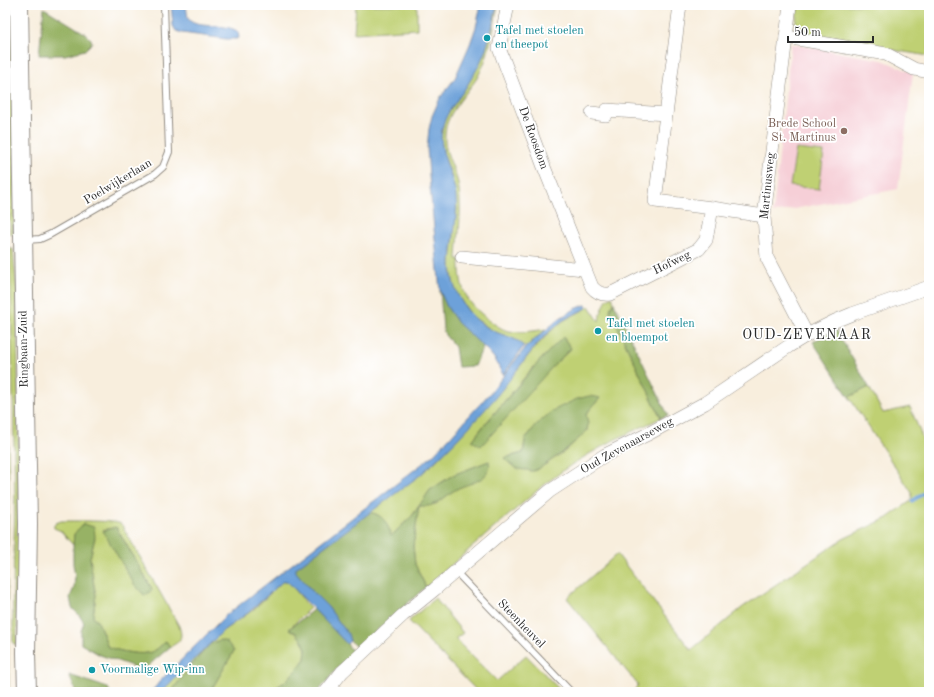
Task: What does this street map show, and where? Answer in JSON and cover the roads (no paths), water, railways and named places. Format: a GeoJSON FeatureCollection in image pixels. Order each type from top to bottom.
{"type":"FeatureCollection","features":[{"type":"Feature","properties":{"kind":"street","name":"Ringbaan-Zuid"},"geometry":{"type":"LineString","coordinates":[[19,5],[28,531],[26,653],[27,692]]}},
{"type":"Feature","properties":{"kind":"street","name":"De Roosdom"},"geometry":{"type":"LineString","coordinates":[[508,5],[499,48],[584,269],[595,291],[605,295]]}},
{"type":"Feature","properties":{"kind":"street"},"geometry":{"type":"LineString","coordinates":[[680,5],[655,201],[764,216]]}},
{"type":"Feature","properties":{"kind":"street","name":"Martinusweg"},"geometry":{"type":"LineString","coordinates":[[790,5],[764,216],[768,258],[807,335]]}},
{"type":"Feature","properties":{"kind":"street"},"geometry":{"type":"LineString","coordinates":[[786,37],[886,54],[914,70],[929,72]]}},
{"type":"Feature","properties":{"kind":"street"},"geometry":{"type":"LineString","coordinates":[[592,113],[606,115],[607,110],[666,114]]}},
{"type":"Feature","properties":{"kind":"street","name":"Hofweg"},"geometry":{"type":"LineString","coordinates":[[605,295],[610,294],[699,249],[706,240],[712,208]]}},
{"type":"Feature","properties":{"kind":"street"},"geometry":{"type":"LineString","coordinates":[[462,257],[584,269]]}},
{"type":"Feature","properties":{"kind":"street","name":"Oud Zevenaarseweg"},"geometry":{"type":"LineString","coordinates":[[326,692],[342,672],[403,615],[456,572],[550,491],[605,455],[705,403],[807,335],[852,314],[929,287]]}},
{"type":"Feature","properties":{"kind":"lane","name":"Poelwijkerlaan"},"geometry":{"type":"LineString","coordinates":[[23,241],[40,239],[51,234],[155,174],[163,167],[169,152],[164,5]]}},
{"type":"Feature","properties":{"kind":"lane","name":"Steenheuvel"},"geometry":{"type":"LineString","coordinates":[[456,572],[571,692]]}},
{"type":"Feature","properties":{"kind":"water"},"geometry":{"type":"Polygon","coordinates":[[[171,5],[186,5],[188,18],[191,22],[233,29],[238,32],[239,38],[226,39],[176,31],[173,26],[171,5]]]}},
{"type":"Feature","properties":{"kind":"water"},"geometry":{"type":"Polygon","coordinates":[[[481,5],[497,5],[488,42],[477,68],[445,119],[441,134],[443,152],[456,196],[456,212],[451,262],[453,282],[461,301],[474,317],[493,331],[515,339],[524,346],[503,375],[494,358],[488,351],[458,323],[447,307],[440,291],[427,148],[432,116],[440,98],[455,78],[470,44],[481,5]]]}},
{"type":"Feature","properties":{"kind":"water"},"geometry":{"type":"Polygon","coordinates":[[[585,305],[587,308],[562,321],[543,338],[487,407],[459,438],[429,467],[296,568],[296,572],[328,607],[348,634],[350,641],[347,644],[287,581],[282,582],[248,613],[224,630],[161,692],[151,692],[225,616],[431,457],[490,393],[526,347],[560,318],[585,305]]]}},
{"type":"Feature","properties":{"kind":"waterway"},"geometry":{"type":"LineString","coordinates":[[912,501],[929,490]]}},
{"type":"Feature","properties":{"kind":"place","name":"Tafel met stoelen en theepot"},"geometry":{"type":"Point","coordinates":[487,38]}},
{"type":"Feature","properties":{"kind":"place","name":"Brede School St. Martinus"},"geometry":{"type":"Point","coordinates":[844,131]}},
{"type":"Feature","properties":{"kind":"place","name":"Tafel met stoelen en bloempot"},"geometry":{"type":"Point","coordinates":[598,331]}},
{"type":"Feature","properties":{"kind":"place","name":"Voormalige Wip-inn"},"geometry":{"type":"Point","coordinates":[92,670]}},
{"type":"Feature","properties":{"kind":"district","name":"OUD-ZEVENAAR"},"geometry":{"type":"Point","coordinates":[807,335]}}]}
